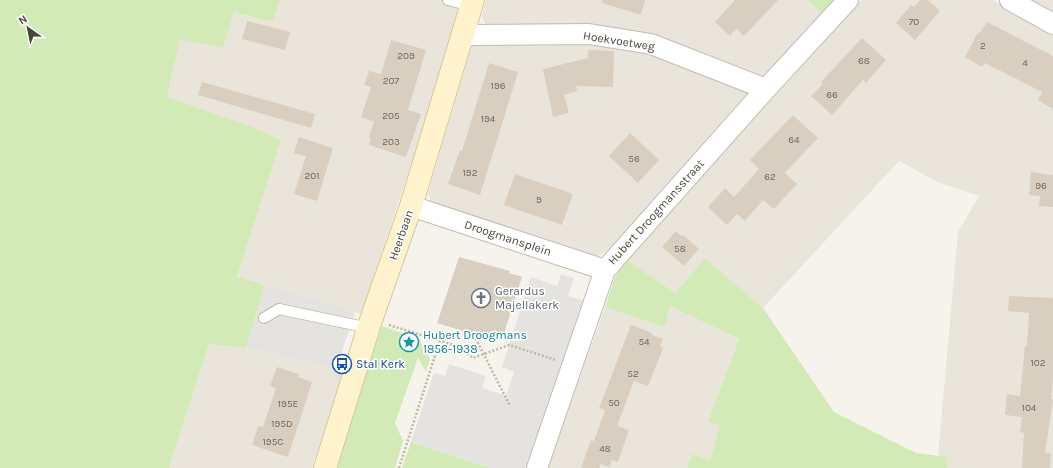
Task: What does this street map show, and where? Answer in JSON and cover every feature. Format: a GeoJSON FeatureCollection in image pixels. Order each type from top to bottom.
{"type":"FeatureCollection","features":[{"type":"Feature","properties":{"kind":"street","name":"Hubert Droogmansstraat"},"geometry":{"type":"LineString","coordinates":[[537,468],[604,270],[848,0]]}},
{"type":"Feature","properties":{"kind":"street"},"geometry":{"type":"LineString","coordinates":[[1010,0],[1053,24]]}},
{"type":"Feature","properties":{"kind":"street","name":"Heerbaan"},"geometry":{"type":"LineString","coordinates":[[325,468],[370,324],[411,206],[464,35],[472,3]]}},
{"type":"Feature","properties":{"kind":"street","name":"Hoekvoetweg"},"geometry":{"type":"LineString","coordinates":[[464,35],[589,34],[651,44],[766,89]]}},
{"type":"Feature","properties":{"kind":"street","name":"Droogmansplein"},"geometry":{"type":"LineString","coordinates":[[411,206],[604,270]]}},
{"type":"Feature","properties":{"kind":"lane"},"geometry":{"type":"LineString","coordinates":[[448,0],[472,3]]}},
{"type":"Feature","properties":{"kind":"lane"},"geometry":{"type":"LineString","coordinates":[[264,318],[279,309],[370,324]]}},
{"type":"Feature","properties":{"kind":"path"},"geometry":{"type":"LineString","coordinates":[[370,324],[440,340],[460,347],[473,358],[509,345],[572,365]]}},
{"type":"Feature","properties":{"kind":"path"},"geometry":{"type":"LineString","coordinates":[[474,335],[510,406]]}},
{"type":"Feature","properties":{"kind":"path"},"geometry":{"type":"LineString","coordinates":[[398,468],[440,340]]}},
{"type":"Feature","properties":{"kind":"shaded area"},"geometry":{"type":"Polygon","coordinates":[[[280,0],[460,0],[441,74],[361,314],[237,277],[281,140],[167,97],[180,39],[234,12],[273,22],[280,0]]]}},
{"type":"Feature","properties":{"kind":"shaded area"},"geometry":{"type":"Polygon","coordinates":[[[486,0],[806,0],[822,14],[763,78],[699,51],[651,35],[486,25],[482,17],[486,0]]]}},
{"type":"Feature","properties":{"kind":"shaded area"},"geometry":{"type":"Polygon","coordinates":[[[861,0],[993,0],[1053,33],[1053,468],[947,468],[947,457],[938,456],[958,232],[979,196],[937,182],[899,161],[763,308],[705,258],[675,293],[626,259],[704,170],[861,0]]]}},
{"type":"Feature","properties":{"kind":"shaded area"},"geometry":{"type":"Polygon","coordinates":[[[1023,0],[1053,0],[1053,16],[1023,0]]]}},
{"type":"Feature","properties":{"kind":"shaded area"},"geometry":{"type":"Polygon","coordinates":[[[555,39],[645,51],[742,87],[748,93],[746,100],[611,248],[594,259],[441,208],[431,202],[428,193],[472,46],[479,42],[555,39]]]}},
{"type":"Feature","properties":{"kind":"shaded area"},"geometry":{"type":"Polygon","coordinates":[[[561,274],[574,278],[568,296],[584,301],[530,468],[491,468],[411,442],[434,373],[445,376],[449,364],[486,376],[482,388],[506,396],[514,372],[502,367],[531,277],[557,286],[561,274]]]}},
{"type":"Feature","properties":{"kind":"shaded area"},"geometry":{"type":"Polygon","coordinates":[[[265,285],[355,312],[337,367],[246,348],[265,285]]]}},
{"type":"Feature","properties":{"kind":"shaded area"},"geometry":{"type":"Polygon","coordinates":[[[670,306],[739,339],[709,421],[720,425],[710,460],[692,454],[687,468],[548,468],[605,307],[665,327],[670,306]]]}},
{"type":"Feature","properties":{"kind":"shaded area"},"geometry":{"type":"Polygon","coordinates":[[[209,344],[246,348],[344,368],[312,468],[169,468],[209,344]]]}},
{"type":"Feature","properties":{"kind":"green space"},"geometry":{"type":"Polygon","coordinates":[[[0,0],[280,0],[273,22],[234,12],[223,48],[180,39],[167,97],[249,126],[281,140],[237,277],[265,285],[246,348],[209,344],[169,468],[0,468],[0,0]]]}},
{"type":"Feature","properties":{"kind":"green space"},"geometry":{"type":"Polygon","coordinates":[[[807,0],[836,0],[822,14],[807,0]]]}},
{"type":"Feature","properties":{"kind":"green space"},"geometry":{"type":"Polygon","coordinates":[[[705,258],[763,308],[834,412],[916,453],[947,457],[947,468],[687,468],[692,454],[710,460],[720,425],[708,422],[739,339],[670,306],[665,327],[605,307],[615,277],[626,259],[675,293],[705,258]]]}},
{"type":"Feature","properties":{"kind":"green space"},"geometry":{"type":"Polygon","coordinates":[[[382,326],[419,339],[430,359],[426,372],[418,358],[395,423],[403,441],[395,468],[336,468],[382,326]]]}},
{"type":"Feature","properties":{"kind":"green space"},"geometry":{"type":"Polygon","coordinates":[[[411,442],[491,468],[402,468],[411,442]]]}},
{"type":"Feature","properties":{"kind":"building"},"geometry":{"type":"Polygon","coordinates":[[[602,0],[645,0],[641,15],[602,3],[602,0]]]}},
{"type":"Feature","properties":{"kind":"building"},"geometry":{"type":"Polygon","coordinates":[[[735,0],[778,0],[744,36],[736,29],[730,36],[715,22],[735,0]]]}},
{"type":"Feature","properties":{"kind":"building"},"geometry":{"type":"Polygon","coordinates":[[[920,0],[928,0],[940,11],[915,40],[896,23],[911,5],[914,7],[920,0]]]}},
{"type":"Feature","properties":{"kind":"building"},"geometry":{"type":"Polygon","coordinates":[[[247,21],[290,32],[285,50],[242,39],[247,21]]]}},
{"type":"Feature","properties":{"kind":"building"},"geometry":{"type":"Polygon","coordinates":[[[987,22],[1053,56],[1053,109],[1038,100],[1042,92],[985,63],[982,67],[965,57],[978,32],[980,33],[987,22]]]}},
{"type":"Feature","properties":{"kind":"building"},"geometry":{"type":"Polygon","coordinates":[[[862,38],[886,60],[866,83],[863,80],[832,115],[811,96],[823,84],[821,82],[862,38]]]}},
{"type":"Feature","properties":{"kind":"building"},"geometry":{"type":"Polygon","coordinates":[[[391,40],[426,50],[408,110],[421,114],[406,157],[369,145],[371,138],[369,137],[374,122],[361,117],[371,87],[364,85],[369,71],[381,74],[391,40]]]}},
{"type":"Feature","properties":{"kind":"building"},"geometry":{"type":"Polygon","coordinates":[[[588,50],[614,51],[613,87],[576,86],[577,91],[564,95],[569,113],[553,117],[543,69],[588,58],[588,50]]]}},
{"type":"Feature","properties":{"kind":"building"},"geometry":{"type":"Polygon","coordinates":[[[489,63],[518,72],[480,195],[448,184],[460,150],[462,151],[489,63]]]}},
{"type":"Feature","properties":{"kind":"building"},"geometry":{"type":"Polygon","coordinates":[[[202,82],[315,114],[311,128],[198,95],[202,82]]]}},
{"type":"Feature","properties":{"kind":"building"},"geometry":{"type":"Polygon","coordinates":[[[793,115],[818,138],[785,173],[797,184],[774,209],[763,200],[745,221],[737,214],[727,225],[708,207],[725,188],[734,197],[759,169],[750,160],[793,115]]]}},
{"type":"Feature","properties":{"kind":"building"},"geometry":{"type":"Polygon","coordinates":[[[630,133],[659,160],[638,183],[609,156],[630,133]]]}},
{"type":"Feature","properties":{"kind":"building"},"geometry":{"type":"Polygon","coordinates":[[[299,137],[333,148],[317,201],[294,194],[306,156],[294,153],[299,137]]]}},
{"type":"Feature","properties":{"kind":"building"},"geometry":{"type":"Polygon","coordinates":[[[1031,172],[1053,175],[1053,207],[1039,206],[1040,196],[1029,195],[1031,172]]]}},
{"type":"Feature","properties":{"kind":"building"},"geometry":{"type":"Polygon","coordinates":[[[515,174],[573,194],[562,225],[504,205],[515,174]]]}},
{"type":"Feature","properties":{"kind":"building"},"geometry":{"type":"Polygon","coordinates":[[[676,231],[699,249],[684,266],[662,247],[676,231]]]}},
{"type":"Feature","properties":{"kind":"building","name":"Gerardus Majellakerk"},"geometry":{"type":"Polygon","coordinates":[[[459,257],[510,271],[509,273],[522,277],[502,339],[489,335],[488,339],[437,323],[459,257]]]}},
{"type":"Feature","properties":{"kind":"building"},"geometry":{"type":"Polygon","coordinates":[[[1009,296],[1053,298],[1053,377],[1051,399],[1053,399],[1045,453],[1051,453],[1050,468],[1022,468],[1024,433],[1020,432],[1022,417],[1005,415],[1007,394],[1020,396],[1025,346],[1027,346],[1029,313],[1008,311],[1009,296]]]}},
{"type":"Feature","properties":{"kind":"building"},"geometry":{"type":"Polygon","coordinates":[[[631,325],[663,339],[660,346],[663,348],[648,386],[634,381],[617,426],[629,430],[618,462],[612,460],[609,467],[601,464],[599,468],[581,468],[591,440],[594,441],[605,410],[599,408],[631,325]]]}},
{"type":"Feature","properties":{"kind":"building"},"geometry":{"type":"Polygon","coordinates":[[[277,367],[299,374],[298,377],[312,382],[288,457],[252,445],[258,426],[263,427],[276,388],[270,386],[277,367]]]}},
{"type":"Feature","properties":{"kind":"place","name":"Gerardus Majellakerk"},"geometry":{"type":"Point","coordinates":[481,298]}},
{"type":"Feature","properties":{"kind":"place","name":"Hubert Droogmans 1856-1938"},"geometry":{"type":"Point","coordinates":[409,342]}},
{"type":"Feature","properties":{"kind":"place","name":"Stal Kerk"},"geometry":{"type":"Point","coordinates":[342,364]}}]}
